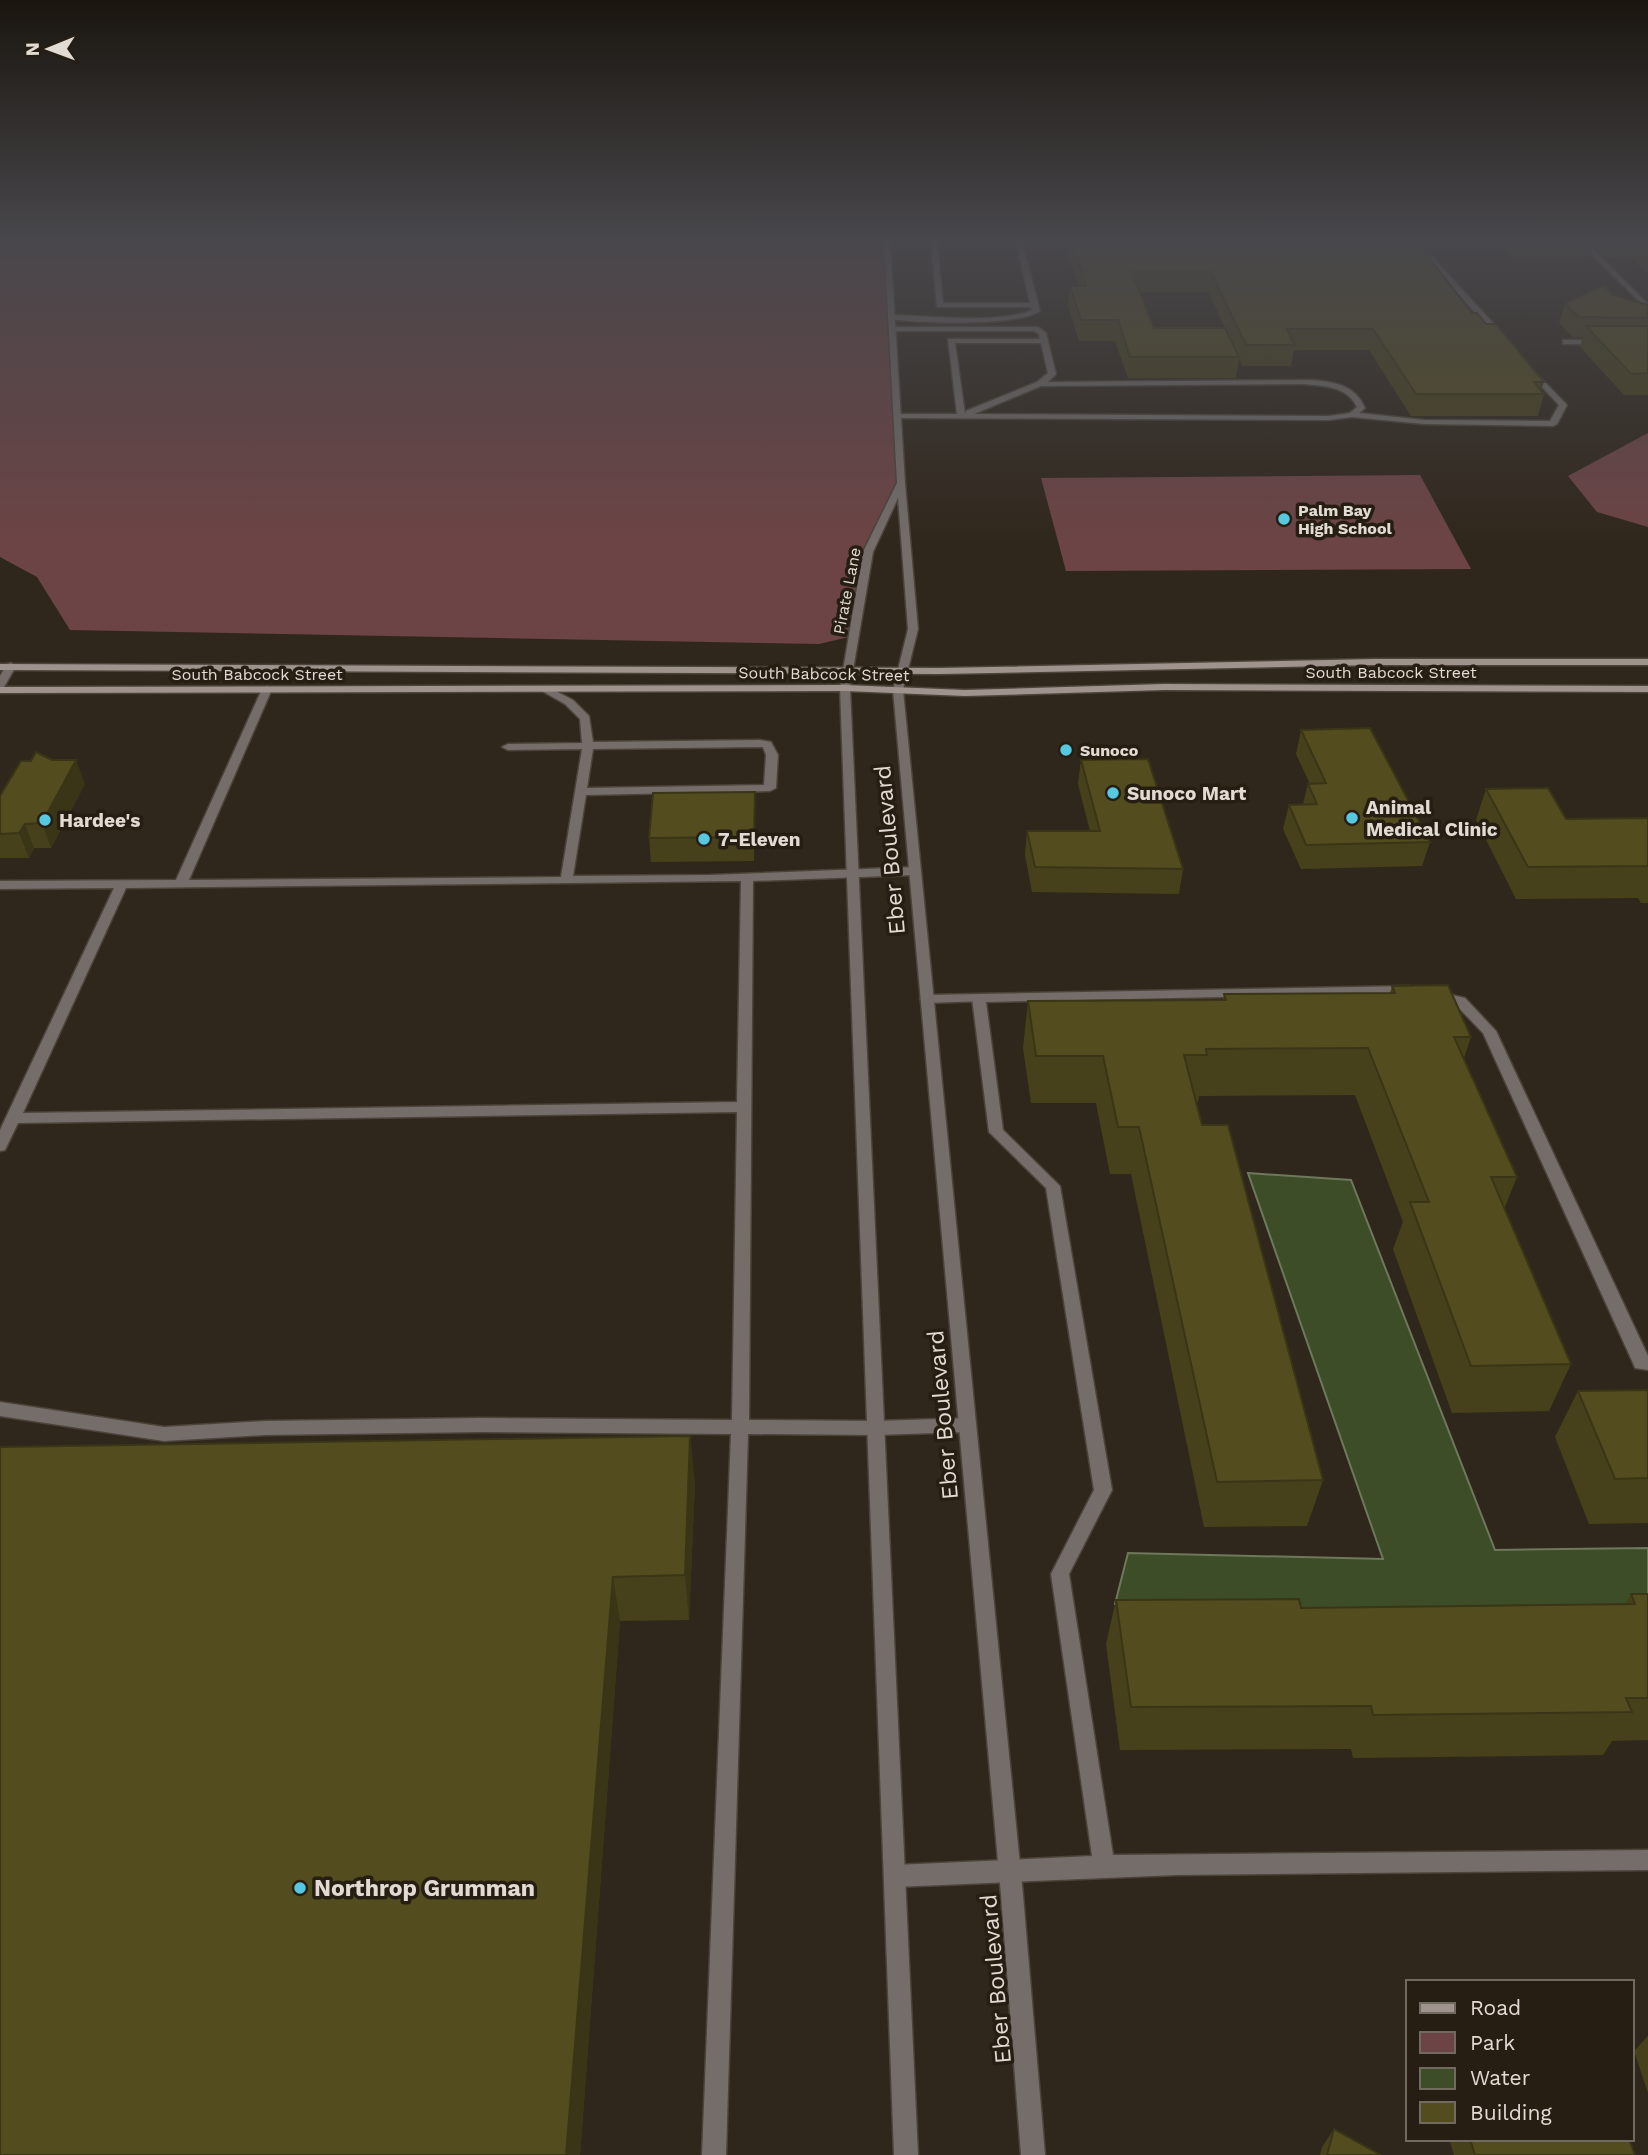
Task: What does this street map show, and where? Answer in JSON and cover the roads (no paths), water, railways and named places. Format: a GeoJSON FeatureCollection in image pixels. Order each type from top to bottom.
{"type":"FeatureCollection","features":[{"type":"Feature","properties":{"kind":"main road","name":"South Babcock Street"},"geometry":{"type":"LineString","coordinates":[[5,666],[904,671],[1375,662],[1648,662]]}},
{"type":"Feature","properties":{"kind":"main road","name":"South Babcock Street"},"geometry":{"type":"LineString","coordinates":[[0,688],[845,688],[965,692],[1164,687],[1648,689]]}},
{"type":"Feature","properties":{"kind":"street","name":"Pirate Lane"},"geometry":{"type":"LineString","coordinates":[[893,342],[913,629],[904,671]]}},
{"type":"Feature","properties":{"kind":"street"},"geometry":{"type":"LineString","coordinates":[[951,342],[961,416]]}},
{"type":"Feature","properties":{"kind":"street"},"geometry":{"type":"LineString","coordinates":[[961,416],[1040,384],[1052,374],[1044,342]]}},
{"type":"Feature","properties":{"kind":"street"},"geometry":{"type":"LineString","coordinates":[[1505,342],[1510,347]]}},
{"type":"Feature","properties":{"kind":"street"},"geometry":{"type":"LineString","coordinates":[[1566,342],[1607,342]]}},
{"type":"Feature","properties":{"kind":"street"},"geometry":{"type":"LineString","coordinates":[[897,416],[1329,418],[1352,415],[1424,422],[1553,424],[1563,405],[1528,366]]}},
{"type":"Feature","properties":{"kind":"street"},"geometry":{"type":"LineString","coordinates":[[1040,384],[1327,384],[1346,389],[1359,398],[1361,408],[1352,415]]}},
{"type":"Feature","properties":{"kind":"street","name":"Pirate Lane"},"geometry":{"type":"LineString","coordinates":[[849,669],[868,552],[901,482]]}},
{"type":"Feature","properties":{"kind":"street"},"geometry":{"type":"LineString","coordinates":[[0,688],[5,666]]}},
{"type":"Feature","properties":{"kind":"street","name":"Eber Boulevard"},"geometry":{"type":"LineString","coordinates":[[849,669],[845,688],[852,874],[906,2155]]}},
{"type":"Feature","properties":{"kind":"street","name":"Eber Boulevard"},"geometry":{"type":"LineString","coordinates":[[904,671],[898,690],[1009,1868],[1033,2155]]}},
{"type":"Feature","properties":{"kind":"street"},"geometry":{"type":"LineString","coordinates":[[546,689],[569,702],[585,718],[588,746],[566,881]]}},
{"type":"Feature","properties":{"kind":"street"},"geometry":{"type":"LineString","coordinates":[[181,883],[267,690]]}},
{"type":"Feature","properties":{"kind":"street"},"geometry":{"type":"LineString","coordinates":[[509,747],[735,748],[767,744],[772,755],[770,788],[734,783],[709,789],[669,785],[612,785],[581,792]]}},
{"type":"Feature","properties":{"kind":"street"},"geometry":{"type":"LineString","coordinates":[[708,776],[709,789]]}},
{"type":"Feature","properties":{"kind":"street"},"geometry":{"type":"LineString","coordinates":[[0,886],[566,881],[747,878],[915,871]]}},
{"type":"Feature","properties":{"kind":"street"},"geometry":{"type":"LineString","coordinates":[[714,2155],[740,1426],[747,878]]}},
{"type":"Feature","properties":{"kind":"street"},"geometry":{"type":"LineString","coordinates":[[0,1146],[122,884]]}},
{"type":"Feature","properties":{"kind":"street"},"geometry":{"type":"LineString","coordinates":[[927,999],[1412,990],[1460,1001],[1489,1031],[1641,1363],[1648,1363]]}},
{"type":"Feature","properties":{"kind":"street"},"geometry":{"type":"LineString","coordinates":[[979,998],[996,1132],[1053,1186],[1103,1490],[1060,1574],[1104,1866]]}},
{"type":"Feature","properties":{"kind":"street"},"geometry":{"type":"LineString","coordinates":[[13,1118],[744,1107]]}},
{"type":"Feature","properties":{"kind":"street"},"geometry":{"type":"LineString","coordinates":[[0,1409],[164,1434],[265,1428],[574,1424],[876,1428],[967,1425]]}},
{"type":"Feature","properties":{"kind":"street"},"geometry":{"type":"LineString","coordinates":[[895,1876],[1009,1868],[1648,1860]]}},
{"type":"Feature","properties":{"kind":"water"},"geometry":{"type":"Polygon","coordinates":[[[1248,1173],[1351,1180],[1495,1550],[1648,1548],[1648,1623],[1157,1624],[1115,1604],[1128,1553],[1383,1559],[1248,1173]]]}},
{"type":"Feature","properties":{"kind":"place","name":"Palm Bay High School"},"geometry":{"type":"Point","coordinates":[1284,519]}},
{"type":"Feature","properties":{"kind":"place","name":"Sunoco"},"geometry":{"type":"Point","coordinates":[1066,750]}},
{"type":"Feature","properties":{"kind":"place","name":"Sunoco Mart"},"geometry":{"type":"Point","coordinates":[1113,793]}},
{"type":"Feature","properties":{"kind":"place","name":"Animal Medical Clinic"},"geometry":{"type":"Point","coordinates":[1352,818]}},
{"type":"Feature","properties":{"kind":"place","name":"Hardee's"},"geometry":{"type":"Point","coordinates":[45,820]}},
{"type":"Feature","properties":{"kind":"place","name":"7-Eleven"},"geometry":{"type":"Point","coordinates":[704,839]}},
{"type":"Feature","properties":{"kind":"place","name":"Northrop Grumman"},"geometry":{"type":"Point","coordinates":[300,1888]}}]}
